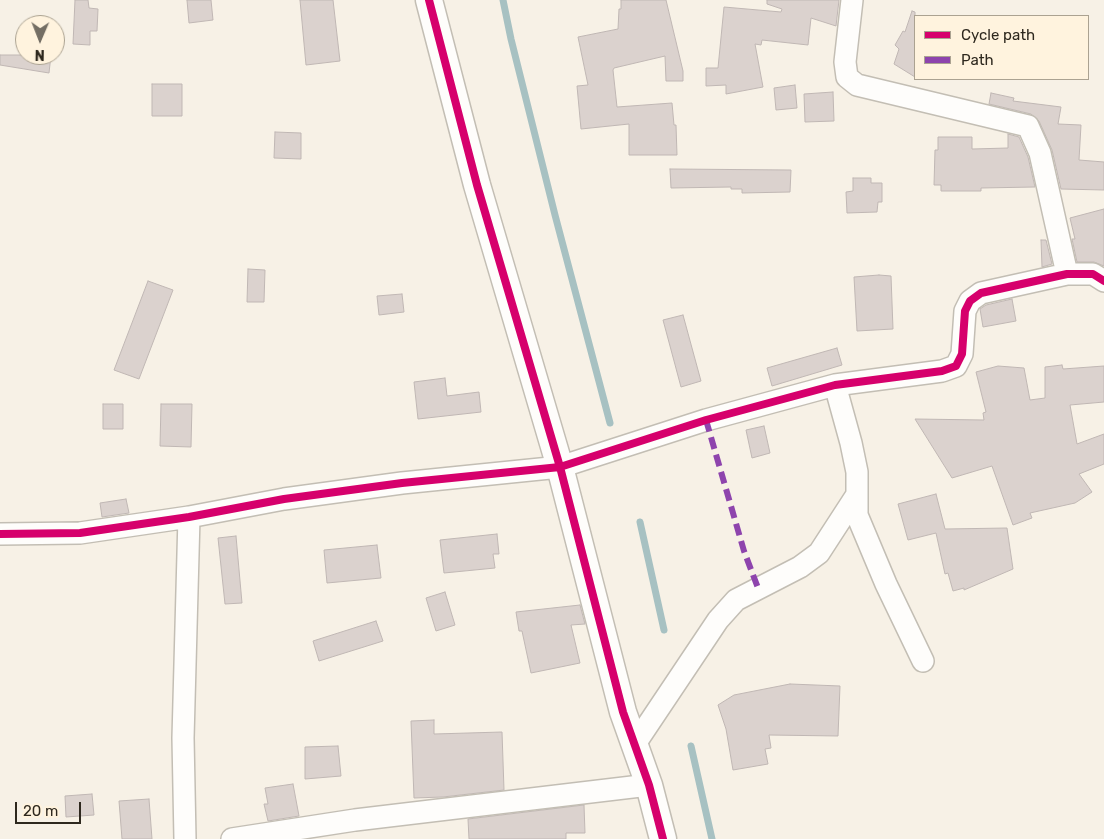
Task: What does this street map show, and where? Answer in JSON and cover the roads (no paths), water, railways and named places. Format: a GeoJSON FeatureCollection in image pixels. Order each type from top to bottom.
{"type":"FeatureCollection","features":[{"type":"Feature","properties":{"kind":"street"},"geometry":{"type":"LineString","coordinates":[[429,0],[476,185],[560,467],[623,712],[648,785],[663,839]]}},
{"type":"Feature","properties":{"kind":"street"},"geometry":{"type":"LineString","coordinates":[[852,0],[846,62],[847,76],[857,85],[1028,126],[1040,152],[1067,274]]}},
{"type":"Feature","properties":{"kind":"street"},"geometry":{"type":"LineString","coordinates":[[0,534],[80,533],[402,483],[560,467],[706,420],[835,384],[942,371],[956,366],[962,354],[965,311],[970,301],[981,293],[1067,274],[1093,274],[1104,281]]}},
{"type":"Feature","properties":{"kind":"street"},"geometry":{"type":"LineString","coordinates":[[835,384],[857,472],[857,514],[886,584],[923,661]]}},
{"type":"Feature","properties":{"kind":"street"},"geometry":{"type":"LineString","coordinates":[[635,744],[718,620],[736,600],[800,567],[819,553],[856,496]]}},
{"type":"Feature","properties":{"kind":"street"},"geometry":{"type":"LineString","coordinates":[[185,839],[183,738],[189,517]]}},
{"type":"Feature","properties":{"kind":"street"},"geometry":{"type":"LineString","coordinates":[[232,839],[355,820],[648,785]]}},
{"type":"Feature","properties":{"kind":"waterway"},"geometry":{"type":"LineString","coordinates":[[503,0],[555,215],[610,423]]}},
{"type":"Feature","properties":{"kind":"waterway"},"geometry":{"type":"LineString","coordinates":[[640,522],[664,630]]}},
{"type":"Feature","properties":{"kind":"waterway"},"geometry":{"type":"LineString","coordinates":[[691,746],[712,839]]}}]}
